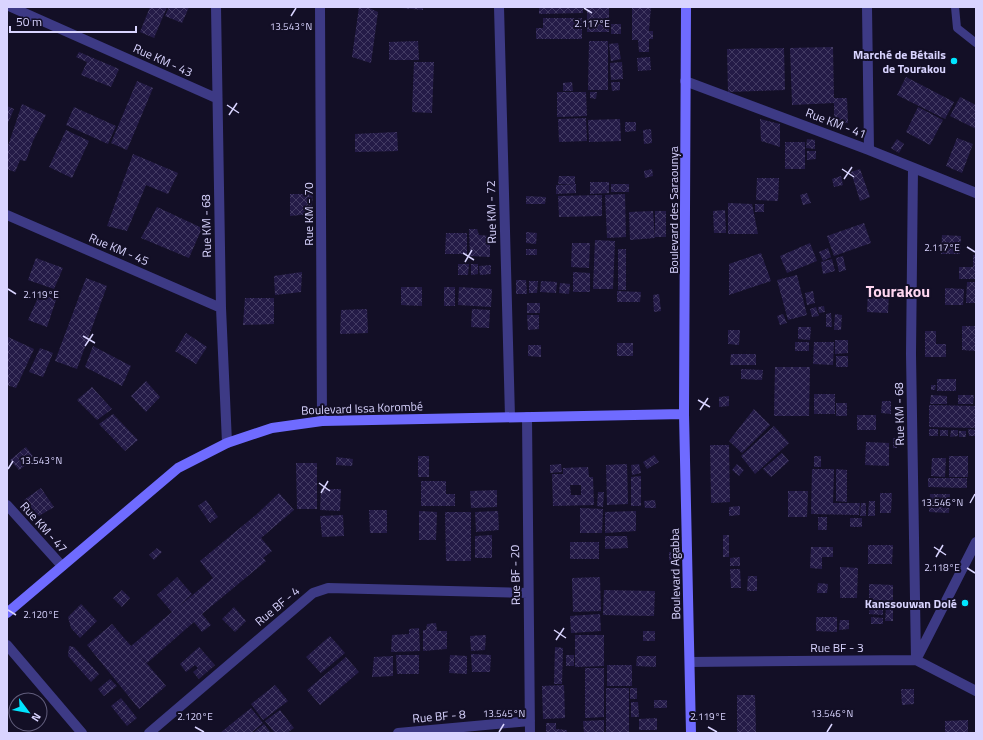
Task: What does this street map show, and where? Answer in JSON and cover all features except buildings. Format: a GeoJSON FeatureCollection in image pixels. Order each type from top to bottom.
{"type":"FeatureCollection","features":[{"type":"Feature","properties":{"kind":"street","name":"Rue KM - 43"},"geometry":{"type":"LineString","coordinates":[[11,7],[216,98]]}},
{"type":"Feature","properties":{"kind":"street","name":"Rue KM - 68"},"geometry":{"type":"LineString","coordinates":[[216,7],[216,98],[221,308],[227,443]]}},
{"type":"Feature","properties":{"kind":"street","name":"Rue KM - 70"},"geometry":{"type":"LineString","coordinates":[[320,7],[322,421]]}},
{"type":"Feature","properties":{"kind":"street","name":"Rue KM - 72"},"geometry":{"type":"LineString","coordinates":[[499,7],[510,417]]}},
{"type":"Feature","properties":{"kind":"street","name":"Boulevard des Saraounya"},"geometry":{"type":"LineString","coordinates":[[684,414],[686,7]]}},
{"type":"Feature","properties":{"kind":"street"},"geometry":{"type":"LineString","coordinates":[[867,7],[869,150]]}},
{"type":"Feature","properties":{"kind":"street","name":"Rue KM - 41"},"geometry":{"type":"LineString","coordinates":[[685,81],[869,150],[976,193]]}},
{"type":"Feature","properties":{"kind":"street","name":"Rue KM - 68"},"geometry":{"type":"LineString","coordinates":[[913,168],[911,354],[916,660]]}},
{"type":"Feature","properties":{"kind":"street","name":"Rue KM - 45"},"geometry":{"type":"LineString","coordinates":[[7,215],[221,308]]}},
{"type":"Feature","properties":{"kind":"street","name":"Boulevard Issa Korombé"},"geometry":{"type":"LineString","coordinates":[[7,613],[178,468],[227,443],[272,428],[322,421],[684,414]]}},
{"type":"Feature","properties":{"kind":"street","name":"Boulevard Agabba"},"geometry":{"type":"LineString","coordinates":[[684,414],[691,733]]}},
{"type":"Feature","properties":{"kind":"street","name":"Rue BF - 20"},"geometry":{"type":"LineString","coordinates":[[527,417],[530,733]]}},
{"type":"Feature","properties":{"kind":"street","name":"Rue KM - 47"},"geometry":{"type":"LineString","coordinates":[[7,505],[62,566]]}},
{"type":"Feature","properties":{"kind":"street"},"geometry":{"type":"LineString","coordinates":[[916,660],[976,542]]}},
{"type":"Feature","properties":{"kind":"street","name":"Rue BF - 4"},"geometry":{"type":"LineString","coordinates":[[149,733],[312,593],[328,588],[528,593]]}},
{"type":"Feature","properties":{"kind":"street"},"geometry":{"type":"LineString","coordinates":[[7,645],[82,733]]}},
{"type":"Feature","properties":{"kind":"street","name":"Rue BF - 3"},"geometry":{"type":"LineString","coordinates":[[690,662],[916,660],[976,691]]}},
{"type":"Feature","properties":{"kind":"street","name":"Rue BF - 8"},"geometry":{"type":"LineString","coordinates":[[398,733],[530,720]]}},
{"type":"Feature","properties":{"kind":"lane"},"geometry":{"type":"LineString","coordinates":[[955,7],[957,28],[976,43]]}},
{"type":"Feature","properties":{"kind":"place","name":"Marché de Bétails de Tourakou"},"geometry":{"type":"Point","coordinates":[954,61]}},
{"type":"Feature","properties":{"kind":"place","name":"Kanssouwan Dolé"},"geometry":{"type":"Point","coordinates":[965,603]}},
{"type":"Feature","properties":{"kind":"district","name":"Tourakou"},"geometry":{"type":"Point","coordinates":[898,291]}}]}
